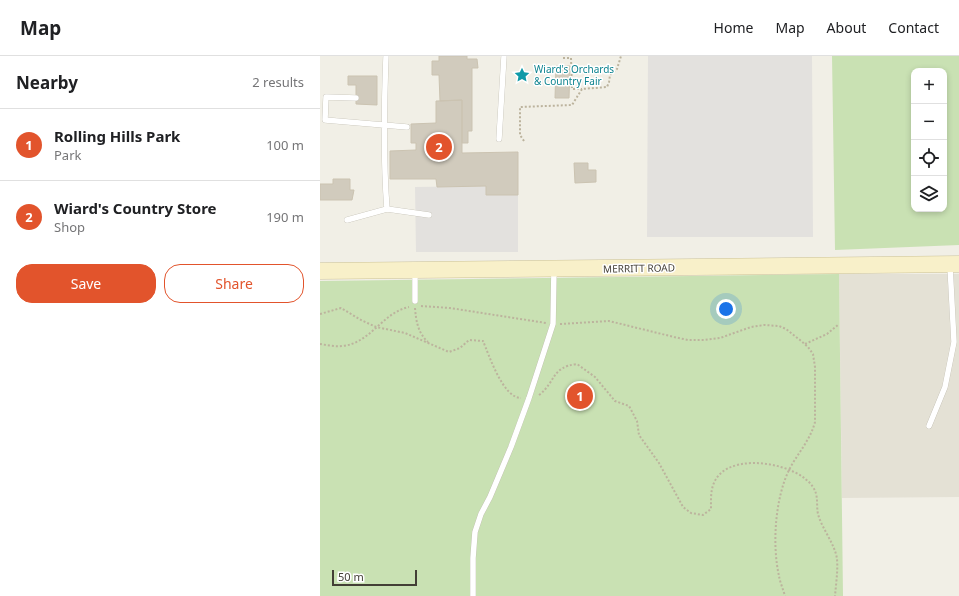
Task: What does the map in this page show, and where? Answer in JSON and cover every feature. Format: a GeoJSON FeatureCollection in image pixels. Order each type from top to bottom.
{"type":"FeatureCollection","features":[{"type":"Feature","properties":{"kind":"street","name":"MERRITT ROAD"},"geometry":{"type":"LineString","coordinates":[[320,271],[954,264]]}},
{"type":"Feature","properties":{"kind":"lane"},"geometry":{"type":"LineString","coordinates":[[386,56],[385,184],[387,209]]}},
{"type":"Feature","properties":{"kind":"lane"},"geometry":{"type":"LineString","coordinates":[[499,139],[504,56]]}},
{"type":"Feature","properties":{"kind":"lane"},"geometry":{"type":"LineString","coordinates":[[356,98],[326,97],[325,120],[407,127]]}},
{"type":"Feature","properties":{"kind":"lane"},"geometry":{"type":"LineString","coordinates":[[347,220],[387,209],[429,215]]}},
{"type":"Feature","properties":{"kind":"lane"},"geometry":{"type":"LineString","coordinates":[[928,426],[945,387],[954,342],[954,264]]}},
{"type":"Feature","properties":{"kind":"lane"},"geometry":{"type":"LineString","coordinates":[[474,596],[473,558],[475,532],[481,514],[490,497],[511,447],[529,398],[553,324],[554,269]]}},
{"type":"Feature","properties":{"kind":"lane"},"geometry":{"type":"LineString","coordinates":[[414,303],[415,270]]}},
{"type":"Feature","properties":{"kind":"path"},"geometry":{"type":"LineString","coordinates":[[563,58],[571,58],[572,89],[582,89],[607,87],[610,75],[617,69],[620,56]]}},
{"type":"Feature","properties":{"kind":"path"},"geometry":{"type":"LineString","coordinates":[[524,141],[520,135],[520,107],[572,105],[582,89]]}},
{"type":"Feature","properties":{"kind":"path"},"geometry":{"type":"LineString","coordinates":[[414,303],[420,331],[423,338],[430,344]]}},
{"type":"Feature","properties":{"kind":"path"},"geometry":{"type":"LineString","coordinates":[[320,344],[342,346],[351,344],[362,338],[396,311],[414,303],[553,324],[608,321],[688,340],[720,338],[751,327],[764,325],[779,326],[786,329],[805,344],[813,354],[815,361],[815,422],[813,431],[784,480],[777,515],[776,555],[779,576],[785,596]]}},
{"type":"Feature","properties":{"kind":"path"},"geometry":{"type":"LineString","coordinates":[[320,314],[341,308],[376,327],[405,333],[449,352],[460,348],[469,340],[483,341],[500,380],[508,392],[518,398],[529,398],[540,394],[547,387],[557,371],[567,365],[577,364],[595,377],[615,401],[629,406],[637,421],[639,435],[659,463],[683,507],[691,514],[703,515],[711,509],[712,487],[720,474],[730,467],[749,462],[759,462],[770,464],[798,474],[813,486],[816,492],[817,512],[820,522],[837,558],[835,596]]}},
{"type":"Feature","properties":{"kind":"path"},"geometry":{"type":"LineString","coordinates":[[805,344],[827,334],[838,324]]}},
{"type":"Feature","properties":{"kind":"shaded area"},"geometry":{"type":"Polygon","coordinates":[[[648,56],[812,56],[813,237],[647,237],[648,56]]]}},
{"type":"Feature","properties":{"kind":"shaded area"},"geometry":{"type":"Polygon","coordinates":[[[486,186],[486,195],[518,195],[518,252],[416,252],[415,187],[486,186]]]}},
{"type":"Feature","properties":{"kind":"shaded area"},"geometry":{"type":"Polygon","coordinates":[[[839,274],[959,274],[959,497],[842,498],[839,274]]]}},
{"type":"Feature","properties":{"kind":"green space"},"geometry":{"type":"Polygon","coordinates":[[[832,56],[959,56],[959,245],[835,250],[832,56]]]}},
{"type":"Feature","properties":{"kind":"green space"},"geometry":{"type":"Polygon","coordinates":[[[839,274],[843,596],[320,596],[320,281],[839,274]]]}},
{"type":"Feature","properties":{"kind":"building"},"geometry":{"type":"Polygon","coordinates":[[[439,56],[467,56],[467,59],[477,59],[478,68],[472,68],[472,131],[468,131],[468,143],[462,143],[462,100],[440,101],[439,75],[432,75],[432,61],[439,61],[439,56]]]}},
{"type":"Feature","properties":{"kind":"building"},"geometry":{"type":"Polygon","coordinates":[[[556,66],[570,66],[569,98],[555,98],[556,66]]]}},
{"type":"Feature","properties":{"kind":"building"},"geometry":{"type":"Polygon","coordinates":[[[348,76],[377,76],[377,105],[356,104],[356,85],[348,85],[348,76]]]}},
{"type":"Feature","properties":{"kind":"building"},"geometry":{"type":"Polygon","coordinates":[[[462,100],[462,153],[518,152],[518,195],[486,195],[486,186],[437,187],[436,179],[390,179],[390,151],[416,150],[416,143],[411,143],[411,124],[436,123],[436,101],[462,100]]]}},
{"type":"Feature","properties":{"kind":"building"},"geometry":{"type":"Polygon","coordinates":[[[574,163],[588,163],[588,170],[596,170],[596,182],[575,183],[574,163]]]}},
{"type":"Feature","properties":{"kind":"building"},"geometry":{"type":"Polygon","coordinates":[[[333,179],[350,179],[350,190],[354,190],[352,200],[320,200],[320,184],[333,184],[333,179]]]}},
{"type":"Feature","properties":{"kind":"place","name":"Wiard's Orchards & Country Fair"},"geometry":{"type":"Point","coordinates":[522,75]}},
{"type":"Feature","properties":{"kind":"place","name":"Wiard's Country Store"},"geometry":{"type":"Point","coordinates":[439,147]}},
{"type":"Feature","properties":{"kind":"place","name":"Rolling Hills Park"},"geometry":{"type":"Point","coordinates":[580,396]}}]}
